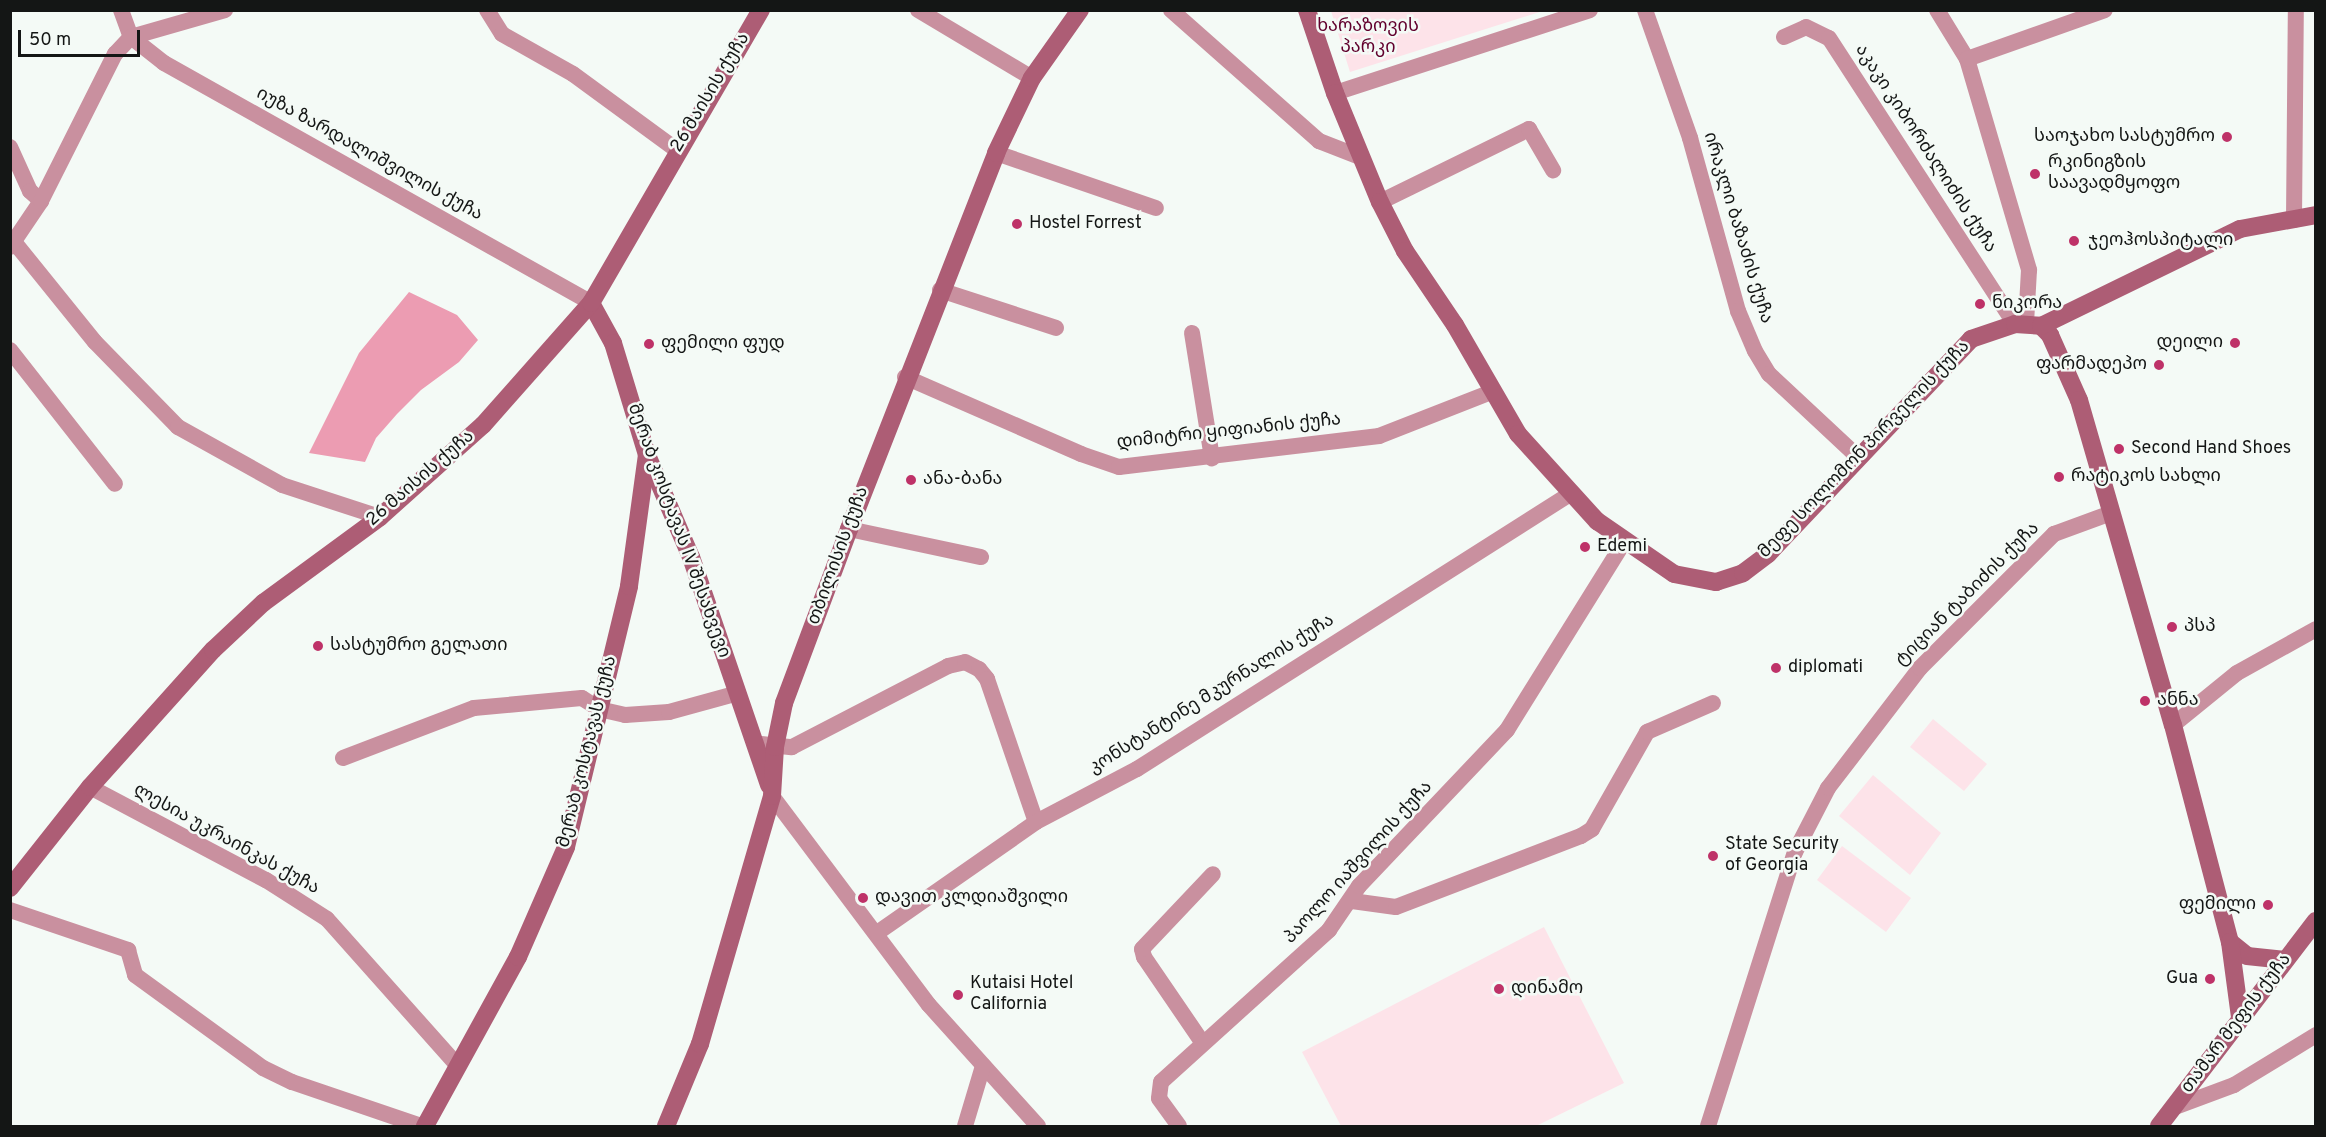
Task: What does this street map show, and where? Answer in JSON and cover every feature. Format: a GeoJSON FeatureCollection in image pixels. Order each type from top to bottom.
{"type":"FeatureCollection","features":[{"type":"Feature","properties":{"kind":"main road","name":"26 მაისის ქუჩა"},"geometry":{"type":"LineString","coordinates":[[10,888],[90,787],[238,627],[263,603],[380,517],[483,425],[591,303],[676,150],[761,10]]}},
{"type":"Feature","properties":{"kind":"main road","name":"თბილისის ქუჩა"},"geometry":{"type":"LineString","coordinates":[[666,1126],[700,1044],[772,795],[775,747],[784,703],[905,377],[996,153],[1032,78],[1080,10]]}},
{"type":"Feature","properties":{"kind":"main road","name":"მეფე სოლომონ პირველის ქუჩა"},"geometry":{"type":"LineString","coordinates":[[1307,10],[1335,93],[1380,202],[1405,251],[1494,391],[1518,434],[1570,494],[1624,542],[1674,574],[1693,579],[1716,582],[1743,573],[1768,554],[1961,347],[1983,333],[2027,325],[2240,229],[2316,215]]}},
{"type":"Feature","properties":{"kind":"main road","name":"მერაბ კოსტავას IV შესახვევი"},"geometry":{"type":"LineString","coordinates":[[591,303],[613,343],[647,455],[691,557],[735,694],[755,743],[772,795]]}},
{"type":"Feature","properties":{"kind":"main road"},"geometry":{"type":"LineString","coordinates":[[2027,325],[2060,354],[2079,400],[2173,725],[2230,942],[2240,1017]]}},
{"type":"Feature","properties":{"kind":"main road","name":"მერაბ კოსტავას ქუჩა"},"geometry":{"type":"LineString","coordinates":[[423,1126],[518,957],[566,847],[630,586],[647,455]]}},
{"type":"Feature","properties":{"kind":"main road","name":"თამარ მეფის ქუჩა"},"geometry":{"type":"LineString","coordinates":[[2159,1126],[2283,960],[2316,921]]}},
{"type":"Feature","properties":{"kind":"main road"},"geometry":{"type":"LineString","coordinates":[[2230,942],[2247,956],[2283,960]]}},
{"type":"Feature","properties":{"kind":"street"},"geometry":{"type":"LineString","coordinates":[[121,10],[131,37]]}},
{"type":"Feature","properties":{"kind":"street"},"geometry":{"type":"LineString","coordinates":[[225,10],[131,37],[115,54],[41,201],[13,245],[95,342],[178,427],[282,485],[380,517]]}},
{"type":"Feature","properties":{"kind":"street"},"geometry":{"type":"LineString","coordinates":[[487,10],[502,34],[573,74],[676,150]]}},
{"type":"Feature","properties":{"kind":"street"},"geometry":{"type":"LineString","coordinates":[[918,10],[1032,78]]}},
{"type":"Feature","properties":{"kind":"street"},"geometry":{"type":"LineString","coordinates":[[1171,10],[1319,141],[1360,157]]}},
{"type":"Feature","properties":{"kind":"street"},"geometry":{"type":"LineString","coordinates":[[1335,93],[1590,10]]}},
{"type":"Feature","properties":{"kind":"street","name":"ირაკლი ბაზაძის ქუჩა"},"geometry":{"type":"LineString","coordinates":[[1645,10],[1690,138],[1738,311],[1755,351],[1769,374],[1857,456]]}},
{"type":"Feature","properties":{"kind":"street"},"geometry":{"type":"LineString","coordinates":[[1937,10],[1967,59],[2029,270],[2027,325]]}},
{"type":"Feature","properties":{"kind":"street"},"geometry":{"type":"LineString","coordinates":[[1967,59],[2104,10]]}},
{"type":"Feature","properties":{"kind":"street"},"geometry":{"type":"LineString","coordinates":[[2294,220],[2296,10]]}},
{"type":"Feature","properties":{"kind":"street","name":"აკაკი კიბორძალიძის ქუჩა"},"geometry":{"type":"LineString","coordinates":[[1784,37],[1806,27],[1829,38],[2027,325]]}},
{"type":"Feature","properties":{"kind":"street","name":"იუზა ზარდალიშვილის ქუჩა"},"geometry":{"type":"LineString","coordinates":[[131,37],[164,63],[591,303]]}},
{"type":"Feature","properties":{"kind":"street"},"geometry":{"type":"LineString","coordinates":[[1380,202],[1530,129],[1553,170]]}},
{"type":"Feature","properties":{"kind":"street"},"geometry":{"type":"LineString","coordinates":[[10,147],[30,191],[41,201]]}},
{"type":"Feature","properties":{"kind":"street"},"geometry":{"type":"LineString","coordinates":[[996,153],[1156,208]]}},
{"type":"Feature","properties":{"kind":"street"},"geometry":{"type":"LineString","coordinates":[[940,290],[1056,328]]}},
{"type":"Feature","properties":{"kind":"street"},"geometry":{"type":"LineString","coordinates":[[1192,333],[1212,458]]}},
{"type":"Feature","properties":{"kind":"street"},"geometry":{"type":"LineString","coordinates":[[10,350],[115,484]]}},
{"type":"Feature","properties":{"kind":"street","name":"დიმიტრი ყიფიანის ქუჩა"},"geometry":{"type":"LineString","coordinates":[[905,377],[1081,454],[1119,467],[1212,458],[1379,436],[1494,391]]}},
{"type":"Feature","properties":{"kind":"street","name":"კონსტანტინე მკურნალის ქუჩა"},"geometry":{"type":"LineString","coordinates":[[877,933],[1036,822],[1137,769],[1570,494]]}},
{"type":"Feature","properties":{"kind":"street","name":"ტიციან ტაბიძის ქუჩა"},"geometry":{"type":"LineString","coordinates":[[1708,1126],[1795,852],[1828,788],[1920,668],[2054,534],[2111,513]]}},
{"type":"Feature","properties":{"kind":"street"},"geometry":{"type":"LineString","coordinates":[[849,529],[981,557]]}},
{"type":"Feature","properties":{"kind":"street","name":"პაოლო იაშვილის ქუჩა"},"geometry":{"type":"LineString","coordinates":[[1179,1126],[1158,1090],[1161,1082],[1202,1042],[1298,960],[1352,901],[1359,886],[1521,712],[1589,593],[1624,542]]}},
{"type":"Feature","properties":{"kind":"street"},"geometry":{"type":"LineString","coordinates":[[2173,725],[2237,673],[2316,629]]}},
{"type":"Feature","properties":{"kind":"street"},"geometry":{"type":"LineString","coordinates":[[755,743],[775,747],[792,747],[948,666],[964,662],[980,669],[987,679],[1036,822]]}},
{"type":"Feature","properties":{"kind":"street"},"geometry":{"type":"LineString","coordinates":[[343,758],[474,708],[582,698],[599,709],[625,715],[669,712],[735,694]]}},
{"type":"Feature","properties":{"kind":"street"},"geometry":{"type":"LineString","coordinates":[[1352,901],[1396,907],[1581,836],[1592,829],[1647,732],[1713,703]]}},
{"type":"Feature","properties":{"kind":"street","name":"ლესია უკრაინკას ქუჩა"},"geometry":{"type":"LineString","coordinates":[[90,787],[266,880],[327,920],[458,1066]]}},
{"type":"Feature","properties":{"kind":"street"},"geometry":{"type":"LineString","coordinates":[[772,795],[929,1005],[1038,1126]]}},
{"type":"Feature","properties":{"kind":"street"},"geometry":{"type":"LineString","coordinates":[[1202,1042],[1144,957],[1142,949],[1213,874]]}},
{"type":"Feature","properties":{"kind":"street"},"geometry":{"type":"LineString","coordinates":[[10,910],[128,950],[135,975],[263,1068],[292,1082],[423,1126]]}},
{"type":"Feature","properties":{"kind":"street"},"geometry":{"type":"LineString","coordinates":[[2175,1107],[2234,1085],[2316,1035]]}},
{"type":"Feature","properties":{"kind":"street"},"geometry":{"type":"LineString","coordinates":[[965,1126],[983,1066]]}},
{"type":"Feature","properties":{"kind":"green space","name":"ხარაზოვის პარკი"},"geometry":{"type":"Polygon","coordinates":[[[1331,10],[1543,11],[1350,72],[1331,10]]]}},
{"type":"Feature","properties":{"kind":"green space"},"geometry":{"type":"Polygon","coordinates":[[[1933,719],[1987,764],[1964,791],[1910,747],[1933,719]]]}},
{"type":"Feature","properties":{"kind":"green space"},"geometry":{"type":"Polygon","coordinates":[[[1873,775],[1941,833],[1910,875],[1839,816],[1873,775]]]}},
{"type":"Feature","properties":{"kind":"green space"},"geometry":{"type":"Polygon","coordinates":[[[1842,846],[1911,898],[1886,932],[1817,880],[1842,846]]]}},
{"type":"Feature","properties":{"kind":"green space","name":"დინამო"},"geometry":{"type":"Polygon","coordinates":[[[1544,927],[1624,1083],[1536,1126],[1341,1126],[1302,1052],[1544,927]]]}},
{"type":"Feature","properties":{"kind":"shaded area"},"geometry":{"type":"Polygon","coordinates":[[[409,292],[457,315],[478,340],[459,362],[421,390],[397,414],[376,438],[365,462],[309,453],[359,353],[409,292]]]}},
{"type":"Feature","properties":{"kind":"place","name":"საოჯახო სასტუმრო"},"geometry":{"type":"Point","coordinates":[2227,137]}},
{"type":"Feature","properties":{"kind":"place","name":"რკინიგზის საავადმყოფო"},"geometry":{"type":"Point","coordinates":[2035,174]}},
{"type":"Feature","properties":{"kind":"place","name":"Hostel Forrest"},"geometry":{"type":"Point","coordinates":[1017,224]}},
{"type":"Feature","properties":{"kind":"place","name":"ჯეოჰოსპიტალი"},"geometry":{"type":"Point","coordinates":[2074,241]}},
{"type":"Feature","properties":{"kind":"place","name":"ნიკორა"},"geometry":{"type":"Point","coordinates":[1980,304]}},
{"type":"Feature","properties":{"kind":"place","name":"დეილი"},"geometry":{"type":"Point","coordinates":[2235,343]}},
{"type":"Feature","properties":{"kind":"place","name":"ფემილი ფუდ"},"geometry":{"type":"Point","coordinates":[649,344]}},
{"type":"Feature","properties":{"kind":"place","name":"ფარმადეპო"},"geometry":{"type":"Point","coordinates":[2159,365]}},
{"type":"Feature","properties":{"kind":"place","name":"Second Hand Shoes"},"geometry":{"type":"Point","coordinates":[2119,449]}},
{"type":"Feature","properties":{"kind":"place","name":"რატიკოს სახლი"},"geometry":{"type":"Point","coordinates":[2059,477]}},
{"type":"Feature","properties":{"kind":"place","name":"ანა-ბანა"},"geometry":{"type":"Point","coordinates":[911,480]}},
{"type":"Feature","properties":{"kind":"place","name":"Edemi"},"geometry":{"type":"Point","coordinates":[1585,547]}},
{"type":"Feature","properties":{"kind":"place","name":"პსპ"},"geometry":{"type":"Point","coordinates":[2172,627]}},
{"type":"Feature","properties":{"kind":"place","name":"სასტუმრო გელათი"},"geometry":{"type":"Point","coordinates":[318,646]}},
{"type":"Feature","properties":{"kind":"place","name":"diplomati"},"geometry":{"type":"Point","coordinates":[1776,668]}},
{"type":"Feature","properties":{"kind":"place","name":"ანნა"},"geometry":{"type":"Point","coordinates":[2145,701]}},
{"type":"Feature","properties":{"kind":"place","name":"State Security of Georgia"},"geometry":{"type":"Point","coordinates":[1713,856]}},
{"type":"Feature","properties":{"kind":"place","name":"დავით კლდიაშვილი"},"geometry":{"type":"Point","coordinates":[863,898]}},
{"type":"Feature","properties":{"kind":"place","name":"ფემილი"},"geometry":{"type":"Point","coordinates":[2268,905]}},
{"type":"Feature","properties":{"kind":"place","name":"Gua"},"geometry":{"type":"Point","coordinates":[2210,979]}},
{"type":"Feature","properties":{"kind":"place","name":"დინამო"},"geometry":{"type":"Point","coordinates":[1499,989]}},
{"type":"Feature","properties":{"kind":"place","name":"Kutaisi Hotel California"},"geometry":{"type":"Point","coordinates":[958,995]}}]}
